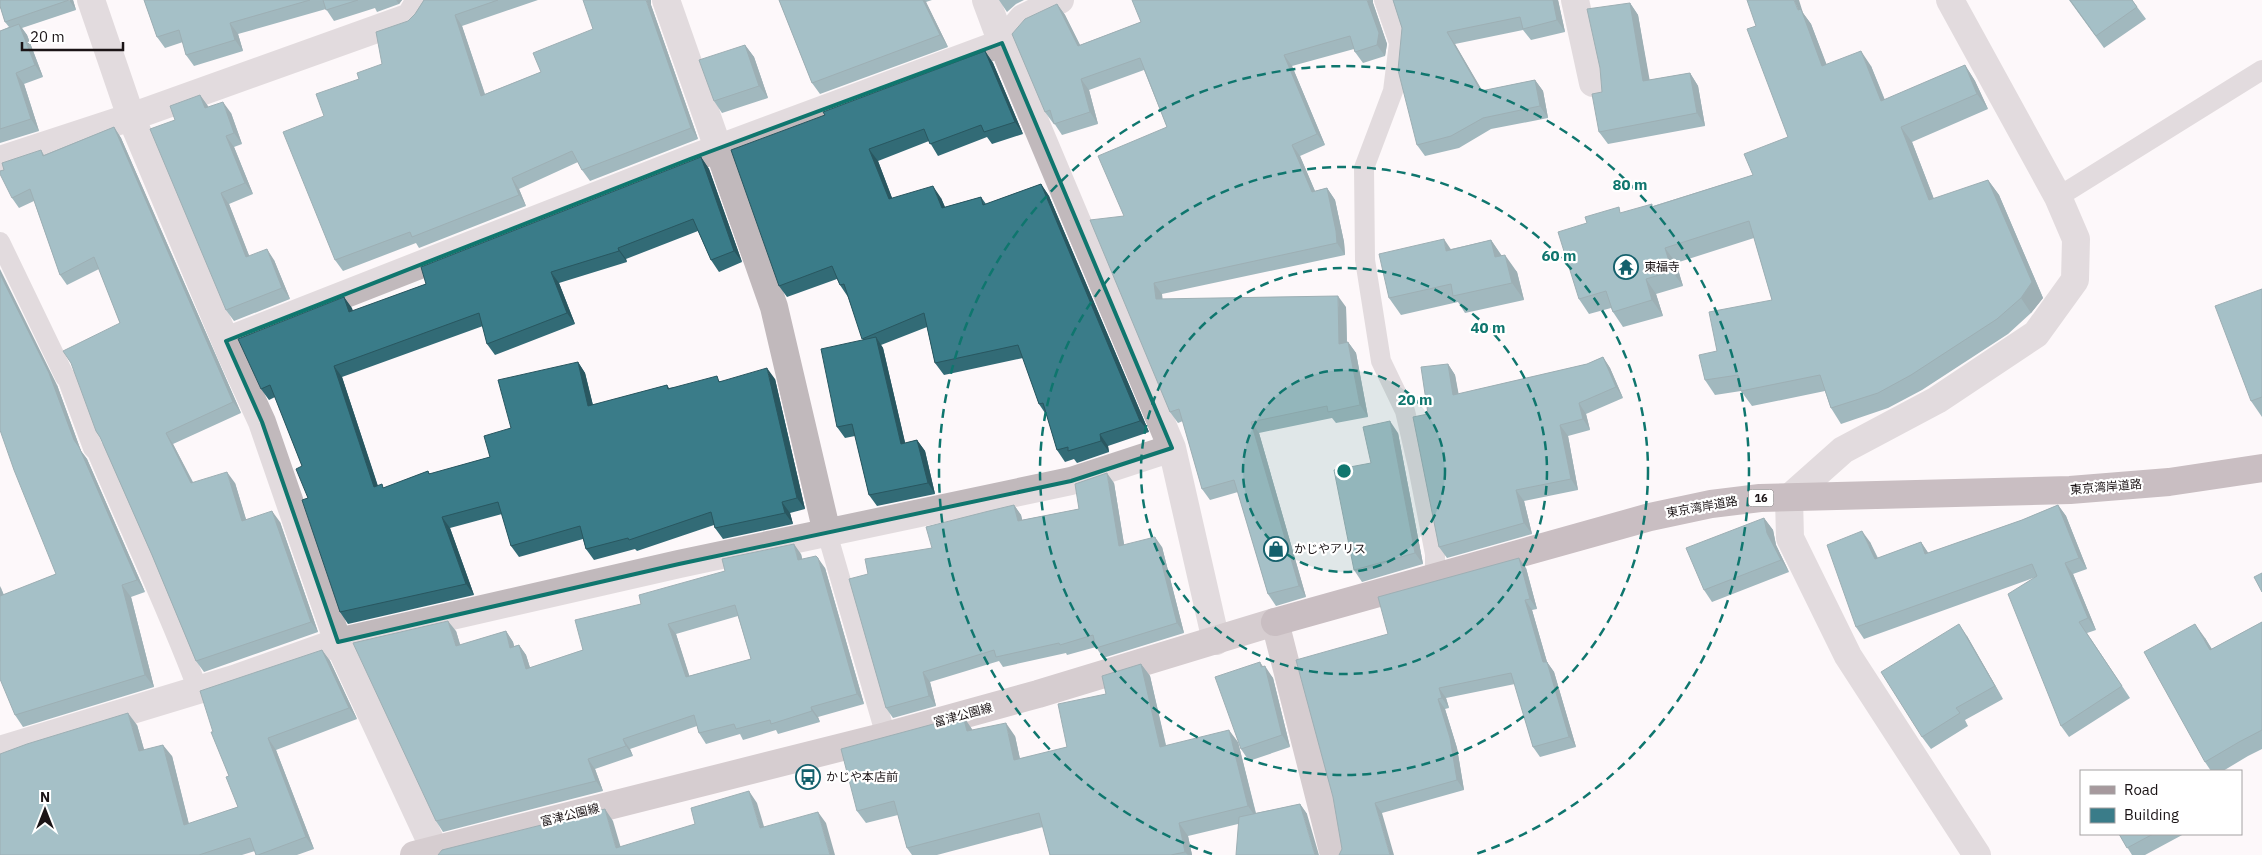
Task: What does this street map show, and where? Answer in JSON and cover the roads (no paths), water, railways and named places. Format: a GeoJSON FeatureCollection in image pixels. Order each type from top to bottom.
{"type":"FeatureCollection","features":[{"type":"Feature","properties":{"kind":"highway","name":"東京湾岸道路"},"geometry":{"type":"LineString","coordinates":[[1275,622],[1650,517],[1710,504],[1760,498],[2070,490],[2169,482],[2262,468]]}},
{"type":"Feature","properties":{"kind":"main road","name":"富津公園線"},"geometry":{"type":"LineString","coordinates":[[429,853],[886,736],[1038,694],[1275,622]]}},
{"type":"Feature","properties":{"kind":"main road"},"geometry":{"type":"LineString","coordinates":[[1275,622],[1334,855]]}},
{"type":"Feature","properties":{"kind":"street"},"geometry":{"type":"LineString","coordinates":[[0,160],[132,117],[410,17],[420,0]]}},
{"type":"Feature","properties":{"kind":"street"},"geometry":{"type":"LineString","coordinates":[[666,0],[774,307],[827,533]]}},
{"type":"Feature","properties":{"kind":"street"},"geometry":{"type":"LineString","coordinates":[[986,0],[1002,43],[1172,448],[1216,641]]}},
{"type":"Feature","properties":{"kind":"street"},"geometry":{"type":"LineString","coordinates":[[226,341],[718,148],[1002,43],[1023,18],[1060,0]]}},
{"type":"Feature","properties":{"kind":"street"},"geometry":{"type":"LineString","coordinates":[[1575,0],[1594,83]]}},
{"type":"Feature","properties":{"kind":"street"},"geometry":{"type":"LineString","coordinates":[[1950,0],[2058,197],[2076,239],[2075,280],[2036,334],[1937,400],[1843,450],[1789,498],[1790,538],[1848,656],[1977,855]]}},
{"type":"Feature","properties":{"kind":"street"},"geometry":{"type":"LineString","coordinates":[[98,2],[132,117],[262,422],[338,642],[429,853]]}},
{"type":"Feature","properties":{"kind":"street"},"geometry":{"type":"LineString","coordinates":[[0,750],[198,690],[338,642],[669,566],[1071,482],[1172,448]]}},
{"type":"Feature","properties":{"kind":"lane"},"geometry":{"type":"LineString","coordinates":[[1384,0],[1399,43],[1393,91],[1364,168],[1365,260],[1381,361],[1405,411],[1418,467],[1435,554],[1435,578]]}},
{"type":"Feature","properties":{"kind":"lane"},"geometry":{"type":"LineString","coordinates":[[2058,197],[2262,70]]}},
{"type":"Feature","properties":{"kind":"lane"},"geometry":{"type":"LineString","coordinates":[[0,242],[65,378],[67,378],[93,448],[97,452],[118,503],[132,529],[198,690]]}},
{"type":"Feature","properties":{"kind":"lane"},"geometry":{"type":"LineString","coordinates":[[827,533],[886,736]]}},
{"type":"Feature","properties":{"kind":"place","name":"東福寺"},"geometry":{"type":"Point","coordinates":[1626,267]}},
{"type":"Feature","properties":{"kind":"place","name":"かじやアリス"},"geometry":{"type":"Point","coordinates":[1276,549]}},
{"type":"Feature","properties":{"kind":"place","name":"かじや本店前"},"geometry":{"type":"Point","coordinates":[808,777]}}]}
